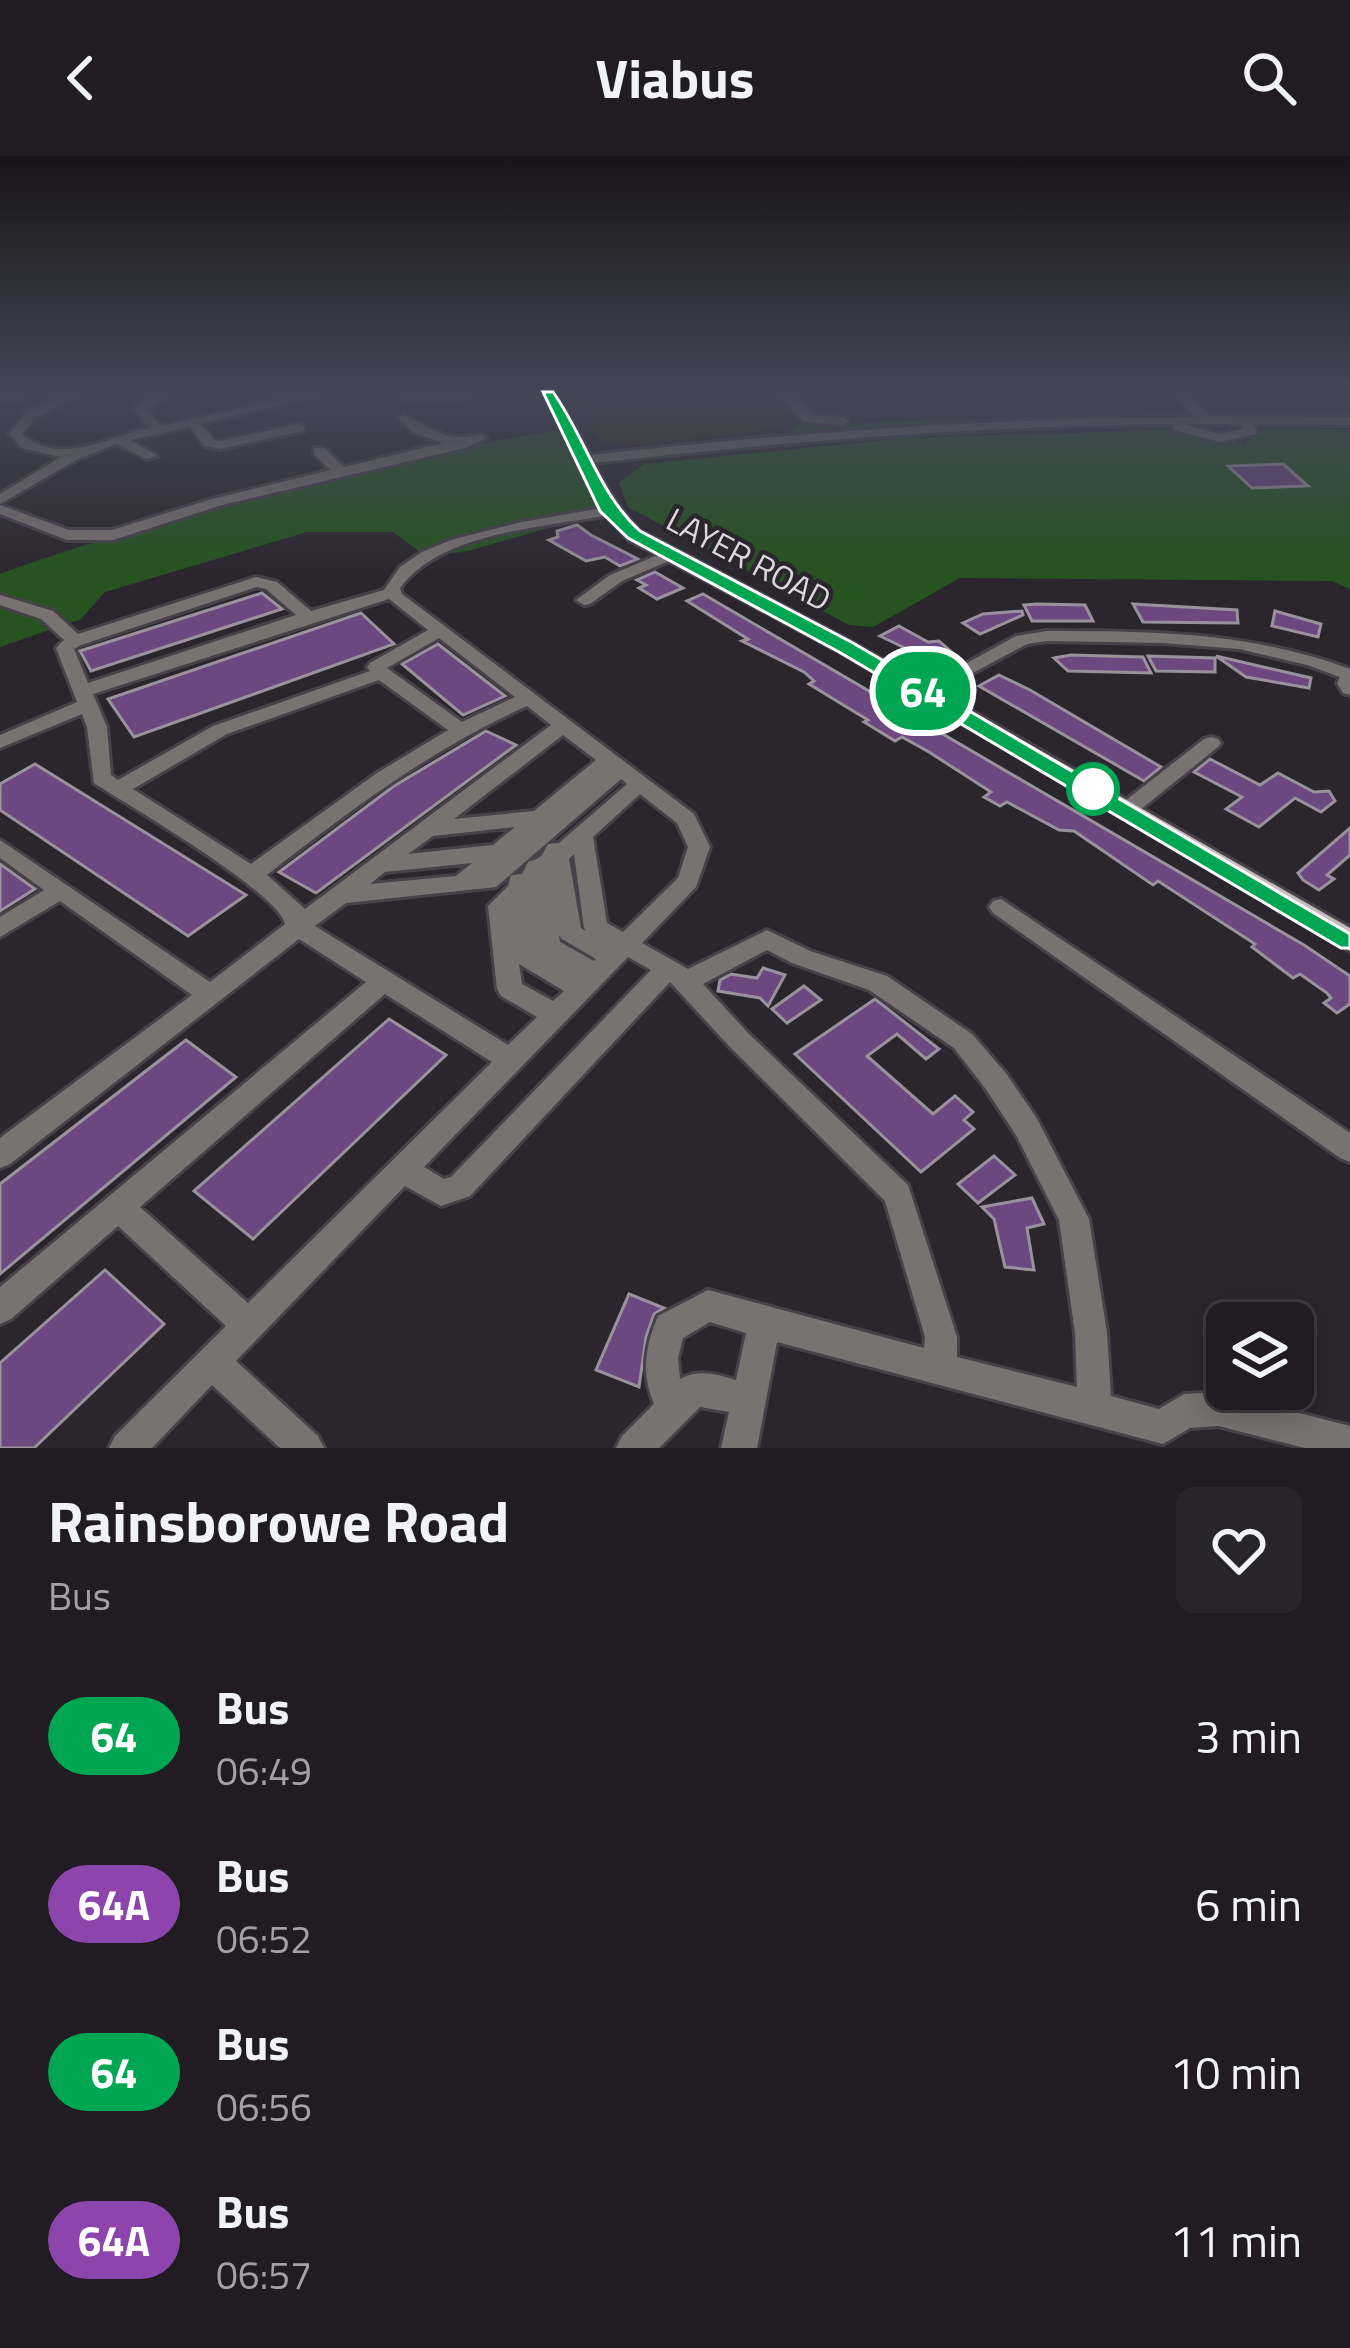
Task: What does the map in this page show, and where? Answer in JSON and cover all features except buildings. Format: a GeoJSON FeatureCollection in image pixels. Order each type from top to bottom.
{"type":"FeatureCollection","features":[{"type":"Feature","properties":{"kind":"main road","name":"LAYER ROAD"},"geometry":{"type":"LineString","coordinates":[[581,455],[608,511],[634,535],[923,692],[1350,941]]}},
{"type":"Feature","properties":{"kind":"street"},"geometry":{"type":"LineString","coordinates":[[323,455],[340,472]]}},
{"type":"Feature","properties":{"kind":"street"},"geometry":{"type":"LineString","coordinates":[[0,509],[67,536],[113,535],[217,502],[414,455]]}},
{"type":"Feature","properties":{"kind":"street"},"geometry":{"type":"LineString","coordinates":[[583,460],[628,455]]}},
{"type":"Feature","properties":{"kind":"street"},"geometry":{"type":"LineString","coordinates":[[0,500],[73,456]]}},
{"type":"Feature","properties":{"kind":"street"},"geometry":{"type":"LineString","coordinates":[[203,488],[217,502]]}},
{"type":"Feature","properties":{"kind":"street"},"geometry":{"type":"LineString","coordinates":[[394,592],[399,573],[417,558],[477,539],[608,511]]}},
{"type":"Feature","properties":{"kind":"street"},"geometry":{"type":"LineString","coordinates":[[584,600],[616,578],[670,555]]}},
{"type":"Feature","properties":{"kind":"street"},"geometry":{"type":"LineString","coordinates":[[308,617],[271,585],[256,582],[65,648],[97,727],[100,778],[252,875],[294,910],[298,927],[510,1060]]}},
{"type":"Feature","properties":{"kind":"street"},"geometry":{"type":"LineString","coordinates":[[0,742],[86,698],[308,617],[394,592]]}},
{"type":"Feature","properties":{"kind":"street"},"geometry":{"type":"LineString","coordinates":[[127,1448],[688,881],[699,847],[686,819],[394,592]]}},
{"type":"Feature","properties":{"kind":"street"},"geometry":{"type":"LineString","coordinates":[[0,600],[47,615],[75,641]]}},
{"type":"Feature","properties":{"kind":"street"},"geometry":{"type":"LineString","coordinates":[[440,630],[376,667],[458,728]]}},
{"type":"Feature","properties":{"kind":"street"},"geometry":{"type":"LineString","coordinates":[[923,692],[1022,640],[1047,636],[1224,639],[1267,646],[1350,675],[1350,688]]}},
{"type":"Feature","properties":{"kind":"street"},"geometry":{"type":"LineString","coordinates":[[118,789],[220,730],[382,673]]}},
{"type":"Feature","properties":{"kind":"street"},"geometry":{"type":"LineString","coordinates":[[252,875],[344,804],[458,728],[529,698]]}},
{"type":"Feature","properties":{"kind":"street"},"geometry":{"type":"LineString","coordinates":[[0,1155],[564,725]]}},
{"type":"Feature","properties":{"kind":"street"},"geometry":{"type":"LineString","coordinates":[[1128,809],[1211,743]]}},
{"type":"Feature","properties":{"kind":"street"},"geometry":{"type":"LineString","coordinates":[[340,895],[462,883],[582,835],[625,772]]}},
{"type":"Feature","properties":{"kind":"street"},"geometry":{"type":"LineString","coordinates":[[555,1015],[510,989],[500,906],[526,855],[625,772]]}},
{"type":"Feature","properties":{"kind":"street"},"geometry":{"type":"LineString","coordinates":[[428,829],[526,855],[570,933],[604,966]]}},
{"type":"Feature","properties":{"kind":"street"},"geometry":{"type":"LineString","coordinates":[[582,835],[604,966]]}},
{"type":"Feature","properties":{"kind":"street"},"geometry":{"type":"LineString","coordinates":[[0,847],[210,995]]}},
{"type":"Feature","properties":{"kind":"street"},"geometry":{"type":"LineString","coordinates":[[404,847],[526,855]]}},
{"type":"Feature","properties":{"kind":"street"},"geometry":{"type":"LineString","coordinates":[[380,865],[526,855]]}},
{"type":"Feature","properties":{"kind":"street"},"geometry":{"type":"LineString","coordinates":[[360,880],[526,855]]}},
{"type":"Feature","properties":{"kind":"street"},"geometry":{"type":"LineString","coordinates":[[526,855],[528,958],[678,975],[898,1194],[941,1337],[940,1369]]}},
{"type":"Feature","properties":{"kind":"street"},"geometry":{"type":"LineString","coordinates":[[0,928],[61,890]]}},
{"type":"Feature","properties":{"kind":"street"},"geometry":{"type":"LineString","coordinates":[[1001,907],[1350,1149]]}},
{"type":"Feature","properties":{"kind":"street"},"geometry":{"type":"LineString","coordinates":[[403,1169],[442,1193],[460,1187],[678,975],[766,939],[801,957],[866,977],[963,1041],[1026,1126],[1074,1219],[1091,1333],[1095,1410]]}},
{"type":"Feature","properties":{"kind":"street"},"geometry":{"type":"LineString","coordinates":[[0,1309],[383,981]]}},
{"type":"Feature","properties":{"kind":"street"},"geometry":{"type":"LineString","coordinates":[[119,1208],[249,1325]]}},
{"type":"Feature","properties":{"kind":"street"},"geometry":{"type":"LineString","coordinates":[[672,1407],[659,1378],[660,1353],[670,1327],[709,1306],[1095,1410],[1164,1438],[1184,1411],[1218,1409],[1340,1438],[1341,1448]]}},
{"type":"Feature","properties":{"kind":"street"},"geometry":{"type":"LineString","coordinates":[[739,1448],[764,1323]]}},
{"type":"Feature","properties":{"kind":"street"},"geometry":{"type":"LineString","coordinates":[[212,1362],[306,1448]]}},
{"type":"Feature","properties":{"kind":"street"},"geometry":{"type":"LineString","coordinates":[[634,1448],[693,1390],[748,1400]]}},
{"type":"Feature","properties":{"kind":"green space"},"geometry":{"type":"Polygon","coordinates":[[[432,455],[577,455],[608,511],[464,552],[424,555],[393,532],[307,532],[105,592],[81,619],[0,647],[0,574],[239,502],[432,455]]]}},
{"type":"Feature","properties":{"kind":"green space"},"geometry":{"type":"Polygon","coordinates":[[[731,455],[1350,455],[1350,589],[1332,581],[960,578],[873,627],[849,625],[628,507],[619,483],[644,464],[731,455]]]}},
{"type":"Feature","properties":{"kind":"bus line","name":"64"},"geometry":{"type":"LineString","coordinates":[[581,455],[608,511],[634,535],[846,647],[1350,941]]}}]}
